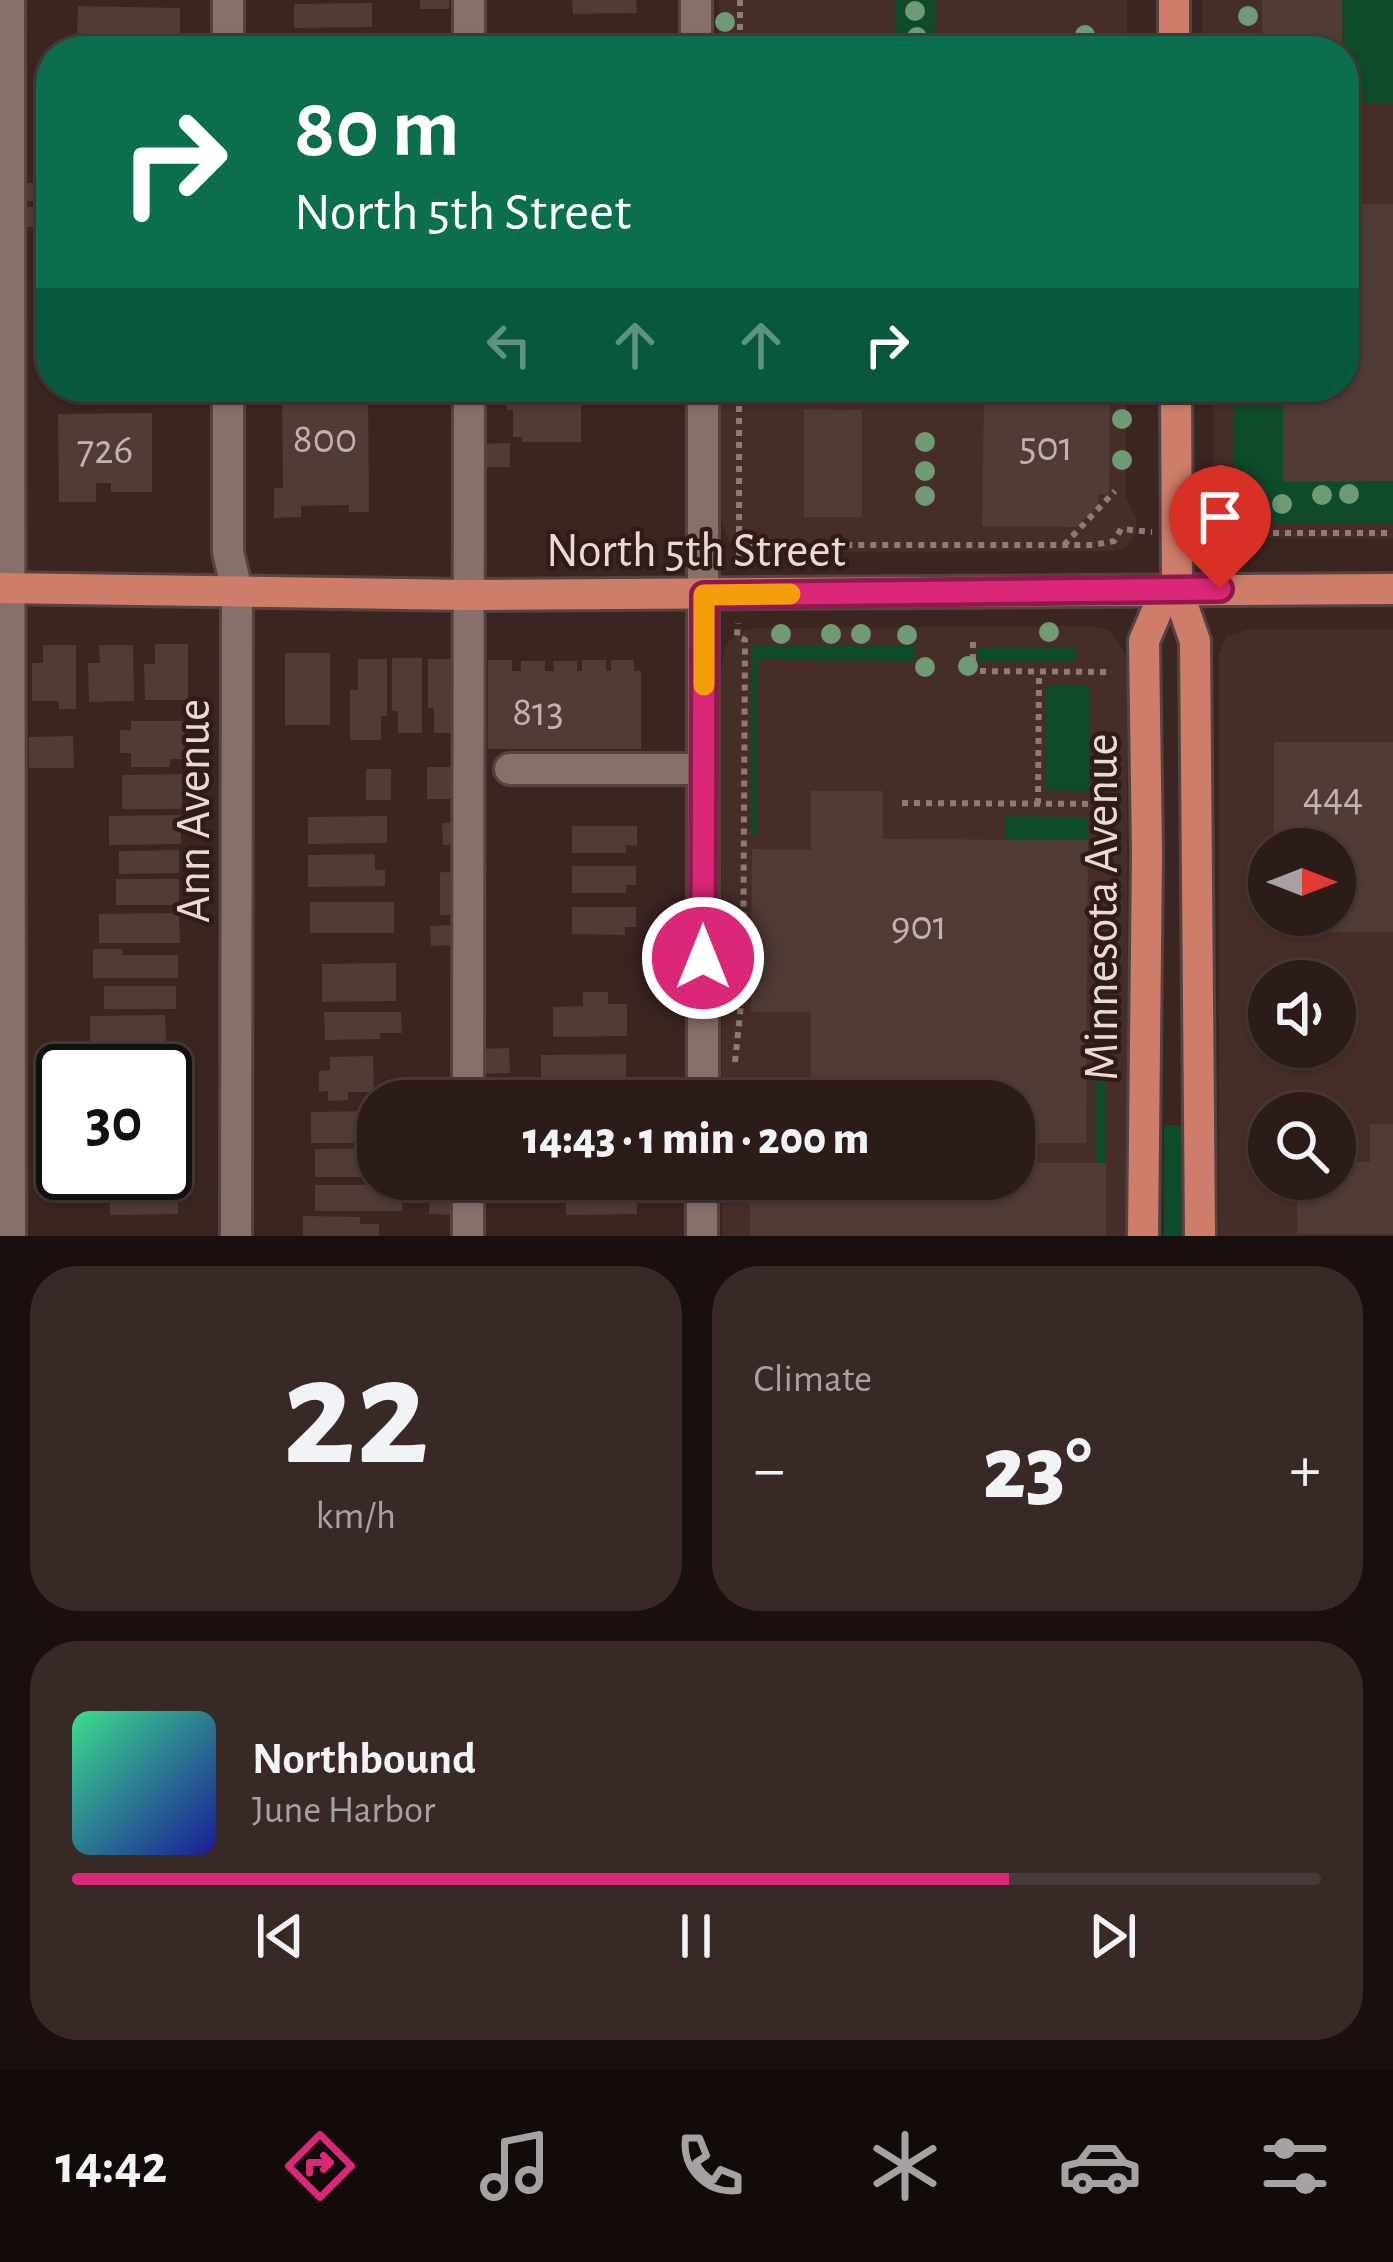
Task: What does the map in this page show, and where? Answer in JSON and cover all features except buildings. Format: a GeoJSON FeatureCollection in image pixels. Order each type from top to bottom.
{"type":"FeatureCollection","features":[{"type":"Feature","properties":{"kind":"main road"},"geometry":{"type":"LineString","coordinates":[[1174,0],[1174,36]]}},
{"type":"Feature","properties":{"kind":"main road","name":"Minnesota Avenue"},"geometry":{"type":"LineString","coordinates":[[1176,402],[1177,589],[1195,640],[1200,1236]]}},
{"type":"Feature","properties":{"kind":"main road","name":"North 5th Street"},"geometry":{"type":"LineString","coordinates":[[5,588],[469,596],[1393,589]]}},
{"type":"Feature","properties":{"kind":"main road","name":"Minnesota Avenue"},"geometry":{"type":"LineString","coordinates":[[1143,1236],[1144,641],[1158,608],[1177,589]]}},
{"type":"Feature","properties":{"kind":"street"},"geometry":{"type":"LineString","coordinates":[[9,0],[5,588],[10,1236]]}},
{"type":"Feature","properties":{"kind":"street"},"geometry":{"type":"LineString","coordinates":[[228,0],[228,36]]}},
{"type":"Feature","properties":{"kind":"street"},"geometry":{"type":"LineString","coordinates":[[469,0],[469,36]]}},
{"type":"Feature","properties":{"kind":"street"},"geometry":{"type":"LineString","coordinates":[[696,0],[696,36]]}},
{"type":"Feature","properties":{"kind":"street","name":"Ann Avenue"},"geometry":{"type":"LineString","coordinates":[[228,402],[228,553],[237,591],[236,1236]]}},
{"type":"Feature","properties":{"kind":"street"},"geometry":{"type":"LineString","coordinates":[[468,1080],[469,402]]}},
{"type":"Feature","properties":{"kind":"street"},"geometry":{"type":"LineString","coordinates":[[703,402],[703,1080]]}},
{"type":"Feature","properties":{"kind":"street"},"geometry":{"type":"LineString","coordinates":[[510,769],[704,769]]}},
{"type":"Feature","properties":{"kind":"street"},"geometry":{"type":"LineString","coordinates":[[468,1200],[468,1236]]}},
{"type":"Feature","properties":{"kind":"street"},"geometry":{"type":"LineString","coordinates":[[702,1200],[702,1236]]}},
{"type":"Feature","properties":{"kind":"path"},"geometry":{"type":"LineString","coordinates":[[740,0],[740,36]]}},
{"type":"Feature","properties":{"kind":"path"},"geometry":{"type":"LineString","coordinates":[[739,402],[739,544],[1110,544],[1121,529],[1136,533]]}},
{"type":"Feature","properties":{"kind":"path"},"geometry":{"type":"LineString","coordinates":[[1064,545],[1115,491]]}},
{"type":"Feature","properties":{"kind":"path"},"geometry":{"type":"LineString","coordinates":[[1207,533],[1393,533]]}},
{"type":"Feature","properties":{"kind":"path"},"geometry":{"type":"LineString","coordinates":[[733,1078],[743,985],[741,638]]}},
{"type":"Feature","properties":{"kind":"path"},"geometry":{"type":"LineString","coordinates":[[973,642],[973,671],[1108,672]]}},
{"type":"Feature","properties":{"kind":"path"},"geometry":{"type":"LineString","coordinates":[[1039,804],[1040,672]]}},
{"type":"Feature","properties":{"kind":"path"},"geometry":{"type":"LineString","coordinates":[[902,803],[1111,804]]}},
{"type":"Feature","properties":{"kind":"shaded area"},"geometry":{"type":"Polygon","coordinates":[[[719,0],[1127,0],[1127,36],[719,36],[719,0]]]}},
{"type":"Feature","properties":{"kind":"shaded area"},"geometry":{"type":"Polygon","coordinates":[[[1202,0],[1393,0],[1393,539],[1259,538],[1231,549],[1207,533],[1206,518],[1214,501],[1213,402],[1359,402],[1359,36],[1202,36],[1202,0]]]}},
{"type":"Feature","properties":{"kind":"shaded area"},"geometry":{"type":"Polygon","coordinates":[[[719,402],[1126,402],[1126,498],[1136,518],[1136,533],[1125,548],[769,552],[739,548],[729,541],[719,515],[719,402]]]}},
{"type":"Feature","properties":{"kind":"shaded area"},"geometry":{"type":"Polygon","coordinates":[[[1091,626],[1108,630],[1125,653],[1128,1236],[722,1236],[722,1200],[1035,1200],[1035,1080],[722,1080],[721,671],[729,641],[757,628],[1091,626]]]}},
{"type":"Feature","properties":{"kind":"shaded area"},"geometry":{"type":"Polygon","coordinates":[[[1251,629],[1393,629],[1393,1236],[1219,1236],[1219,653],[1227,636],[1251,629]]]}},
{"type":"Feature","properties":{"kind":"green space"},"geometry":{"type":"Polygon","coordinates":[[[896,0],[936,0],[936,36],[896,36],[896,0]]]}},
{"type":"Feature","properties":{"kind":"green space"},"geometry":{"type":"Polygon","coordinates":[[[1342,0],[1393,0],[1393,104],[1363,104],[1359,36],[1343,36],[1342,0]]]}},
{"type":"Feature","properties":{"kind":"green space"},"geometry":{"type":"Polygon","coordinates":[[[1234,402],[1283,402],[1283,481],[1393,481],[1393,523],[1234,524],[1234,402]]]}},
{"type":"Feature","properties":{"kind":"green space"},"geometry":{"type":"Polygon","coordinates":[[[752,645],[916,646],[916,661],[758,660],[757,835],[752,835],[752,645]]]}},
{"type":"Feature","properties":{"kind":"green space"},"geometry":{"type":"Polygon","coordinates":[[[978,647],[1075,647],[1075,661],[978,661],[978,647]]]}},
{"type":"Feature","properties":{"kind":"green space"},"geometry":{"type":"Polygon","coordinates":[[[1046,685],[1090,685],[1089,791],[1045,790],[1046,685]]]}},
{"type":"Feature","properties":{"kind":"green space"},"geometry":{"type":"Polygon","coordinates":[[[1005,816],[1088,817],[1088,840],[1005,839],[1005,816]]]}},
{"type":"Feature","properties":{"kind":"green space"},"geometry":{"type":"Polygon","coordinates":[[[1096,974],[1106,974],[1106,1163],[1096,1163],[1096,974]]]}},
{"type":"Feature","properties":{"kind":"green space"},"geometry":{"type":"Polygon","coordinates":[[[1164,1125],[1183,1125],[1182,1236],[1164,1236],[1164,1125]]]}},
{"type":"Feature","properties":{"kind":"slow traffic"},"geometry":{"type":"LineString","coordinates":[[704,685],[704,595],[790,594]]}},
{"type":"Feature","properties":{"kind":"route"},"geometry":{"type":"LineString","coordinates":[[703,958],[704,595],[1220,589]]}}]}
